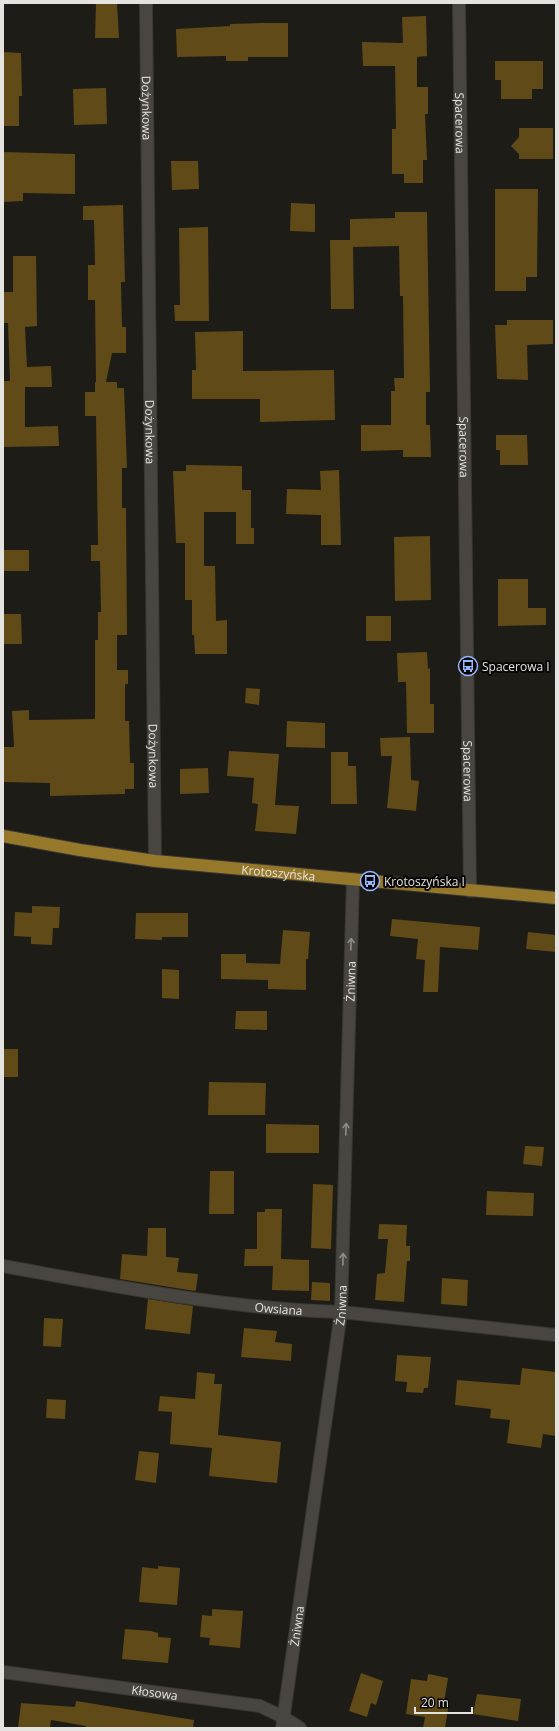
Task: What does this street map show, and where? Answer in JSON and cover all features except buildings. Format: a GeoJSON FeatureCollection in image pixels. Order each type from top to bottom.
{"type":"FeatureCollection","features":[{"type":"Feature","properties":{"kind":"main road","name":"Krotoszyńska"},"geometry":{"type":"LineString","coordinates":[[3,836],[80,850],[154,860],[556,898]]}},
{"type":"Feature","properties":{"kind":"street","name":"Dożynkowa"},"geometry":{"type":"LineString","coordinates":[[146,3],[154,860]]}},
{"type":"Feature","properties":{"kind":"street","name":"Spacerowa"},"geometry":{"type":"LineString","coordinates":[[459,3],[470,890]]}},
{"type":"Feature","properties":{"kind":"street","name":"Żniwna"},"geometry":{"type":"LineString","coordinates":[[282,1722],[342,1312],[353,879]]}},
{"type":"Feature","properties":{"kind":"street","name":"Owsiana"},"geometry":{"type":"LineString","coordinates":[[3,1266],[203,1301],[314,1312],[342,1312],[556,1335]]}},
{"type":"Feature","properties":{"kind":"street","name":"Kłosowa"},"geometry":{"type":"LineString","coordinates":[[3,1672],[260,1706],[282,1722],[300,1728]]}},
{"type":"Feature","properties":{"kind":"place","name":"Spacerowa I"},"geometry":{"type":"Point","coordinates":[468,666]}},
{"type":"Feature","properties":{"kind":"place","name":"Krotoszyńska I"},"geometry":{"type":"Point","coordinates":[370,881]}}]}
